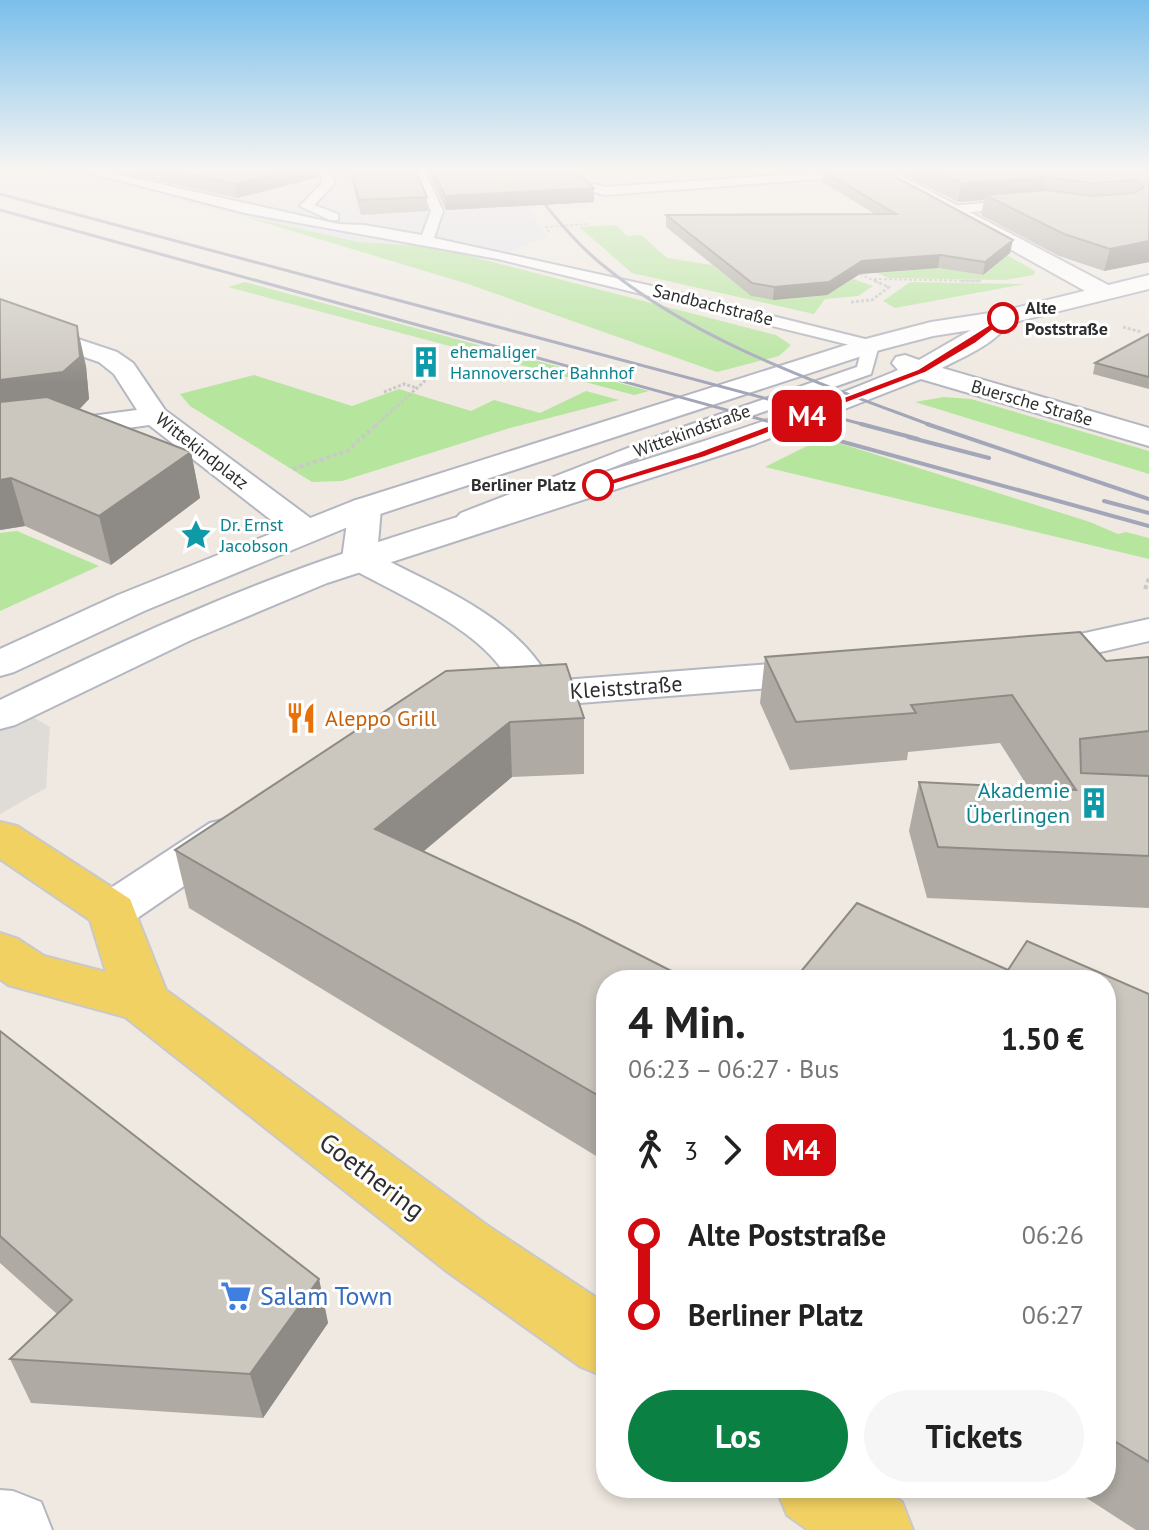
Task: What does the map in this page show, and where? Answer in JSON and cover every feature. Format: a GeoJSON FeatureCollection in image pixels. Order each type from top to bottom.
{"type":"FeatureCollection","features":[{"type":"Feature","properties":{"kind":"main road"},"geometry":{"type":"LineString","coordinates":[[1010,241],[1104,292]]}},
{"type":"Feature","properties":{"kind":"main road"},"geometry":{"type":"LineString","coordinates":[[871,345],[931,329],[1003,318],[1149,282]]}},
{"type":"Feature","properties":{"kind":"main road"},"geometry":{"type":"LineString","coordinates":[[933,365],[1003,318]]}},
{"type":"Feature","properties":{"kind":"main road","name":"Wittekindplatz"},"geometry":{"type":"LineString","coordinates":[[0,320],[108,357],[124,369],[149,407],[305,530]]}},
{"type":"Feature","properties":{"kind":"main road","name":"Buersche Straße"},"geometry":{"type":"LineString","coordinates":[[871,345],[1149,437]]}},
{"type":"Feature","properties":{"kind":"main road","name":"Wittekindstraße"},"geometry":{"type":"LineString","coordinates":[[0,664],[131,603],[365,508],[871,345]]}},
{"type":"Feature","properties":{"kind":"main road","name":"Buersche Straße"},"geometry":{"type":"LineString","coordinates":[[933,365],[1149,416]]}},
{"type":"Feature","properties":{"kind":"main road","name":"Wittekindstraße"},"geometry":{"type":"LineString","coordinates":[[359,559],[702,454],[933,365]]}},
{"type":"Feature","properties":{"kind":"main road"},"geometry":{"type":"LineString","coordinates":[[0,437],[149,407]]}},
{"type":"Feature","properties":{"kind":"main road"},"geometry":{"type":"LineString","coordinates":[[359,559],[365,508]]}},
{"type":"Feature","properties":{"kind":"main road"},"geometry":{"type":"LineString","coordinates":[[359,559],[470,623],[503,647],[523,668],[535,694]]}},
{"type":"Feature","properties":{"kind":"main road"},"geometry":{"type":"LineString","coordinates":[[0,716],[226,611],[359,559]]}},
{"type":"Feature","properties":{"kind":"main road"},"geometry":{"type":"LineString","coordinates":[[997,659],[1028,657],[1149,630]]}},
{"type":"Feature","properties":{"kind":"main road","name":"Kleiststraße"},"geometry":{"type":"LineString","coordinates":[[472,702],[535,694],[857,670]]}},
{"type":"Feature","properties":{"kind":"main road"},"geometry":{"type":"LineString","coordinates":[[112,911],[267,809]]}},
{"type":"Feature","properties":{"kind":"main road"},"geometry":{"type":"LineString","coordinates":[[0,837],[112,911],[143,1002]]}},
{"type":"Feature","properties":{"kind":"main road","name":"Goethering"},"geometry":{"type":"LineString","coordinates":[[0,952],[27,971],[143,1002],[468,1249],[596,1337]]}},
{"type":"Feature","properties":{"kind":"main road"},"geometry":{"type":"LineString","coordinates":[[828,1498],[874,1530]]}},
{"type":"Feature","properties":{"kind":"main road"},"geometry":{"type":"LineString","coordinates":[[0,1529],[13,1530]]}},
{"type":"Feature","properties":{"kind":"lane","name":"Sandbachstraße"},"geometry":{"type":"LineString","coordinates":[[433,241],[652,290],[871,345]]}},
{"type":"Feature","properties":{"kind":"lane","name":"Wittekindstraße"},"geometry":{"type":"LineString","coordinates":[[359,559],[676,436],[865,370],[871,345]]}},
{"type":"Feature","properties":{"kind":"path"},"geometry":{"type":"LineString","coordinates":[[848,302],[872,300],[889,287],[860,274]]}},
{"type":"Feature","properties":{"kind":"path"},"geometry":{"type":"LineString","coordinates":[[874,279],[985,281]]}},
{"type":"Feature","properties":{"kind":"path"},"geometry":{"type":"LineString","coordinates":[[291,470],[347,451],[427,379]]}},
{"type":"Feature","properties":{"kind":"path"},"geometry":{"type":"LineString","coordinates":[[384,392],[404,384],[418,388]]}},
{"type":"Feature","properties":{"kind":"path"},"geometry":{"type":"LineString","coordinates":[[1145,589],[1149,578]]}},
{"type":"Feature","properties":{"kind":"shaded area"},"geometry":{"type":"Polygon","coordinates":[[[355,241],[535,241],[485,260],[434,247],[355,241]]]}},
{"type":"Feature","properties":{"kind":"shaded area"},"geometry":{"type":"Polygon","coordinates":[[[0,698],[50,727],[46,788],[0,814],[0,698]]]}},
{"type":"Feature","properties":{"kind":"green space"},"geometry":{"type":"Polygon","coordinates":[[[327,241],[434,247],[776,335],[791,345],[779,356],[717,372],[468,284],[327,241]]]}},
{"type":"Feature","properties":{"kind":"green space"},"geometry":{"type":"Polygon","coordinates":[[[596,241],[648,241],[667,258],[712,265],[751,296],[773,300],[827,295],[853,279],[873,286],[858,296],[825,299],[814,314],[632,273],[596,241]]]}},
{"type":"Feature","properties":{"kind":"green space"},"geometry":{"type":"Polygon","coordinates":[[[986,243],[1035,271],[1034,275],[1004,280],[888,278],[878,273],[938,268],[983,275],[986,243]]]}},
{"type":"Feature","properties":{"kind":"green space"},"geometry":{"type":"Polygon","coordinates":[[[245,282],[649,391],[634,395],[228,287],[245,282]]]}},
{"type":"Feature","properties":{"kind":"green space"},"geometry":{"type":"Polygon","coordinates":[[[910,282],[1025,284],[895,308],[883,301],[910,282]]]}},
{"type":"Feature","properties":{"kind":"green space"},"geometry":{"type":"Polygon","coordinates":[[[254,375],[352,406],[399,389],[471,411],[494,400],[540,413],[586,391],[619,400],[510,428],[342,481],[312,482],[190,406],[180,394],[254,375]]]}},
{"type":"Feature","properties":{"kind":"green space"},"geometry":{"type":"Polygon","coordinates":[[[944,397],[971,399],[1149,451],[1149,474],[915,402],[944,397]]]}},
{"type":"Feature","properties":{"kind":"green space"},"geometry":{"type":"Polygon","coordinates":[[[823,438],[1090,522],[1118,534],[1126,532],[1149,538],[1149,559],[765,467],[823,438]]]}},
{"type":"Feature","properties":{"kind":"green space"},"geometry":{"type":"Polygon","coordinates":[[[17,531],[99,566],[0,611],[0,533],[17,531]]]}},
{"type":"Feature","properties":{"kind":"building"},"geometry":{"type":"Polygon","coordinates":[[[699,241],[1011,241],[985,262],[940,255],[862,261],[829,282],[774,287],[752,283],[699,241]]]}},
{"type":"Feature","properties":{"kind":"building"},"geometry":{"type":"Polygon","coordinates":[[[1087,241],[1147,241],[1110,249],[1087,241]]]}},
{"type":"Feature","properties":{"kind":"building"},"geometry":{"type":"Polygon","coordinates":[[[0,299],[77,326],[80,357],[63,372],[0,380],[0,299]]]}},
{"type":"Feature","properties":{"kind":"building"},"geometry":{"type":"Polygon","coordinates":[[[1149,334],[1149,377],[1095,363],[1149,334]]]}},
{"type":"Feature","properties":{"kind":"building"},"geometry":{"type":"Polygon","coordinates":[[[47,397],[191,452],[99,516],[11,478],[0,480],[0,402],[47,397]]]}},
{"type":"Feature","properties":{"kind":"building"},"geometry":{"type":"Polygon","coordinates":[[[1080,632],[1106,661],[1149,657],[1149,731],[1080,739],[1081,773],[1149,776],[1149,856],[938,847],[919,782],[1076,790],[1012,695],[911,705],[916,713],[796,722],[765,657],[1080,632]]]}},
{"type":"Feature","properties":{"kind":"building"},"geometry":{"type":"Polygon","coordinates":[[[566,664],[584,718],[510,722],[375,829],[577,923],[669,970],[596,970],[596,1094],[175,850],[446,671],[566,664]]]}},
{"type":"Feature","properties":{"kind":"building"},"geometry":{"type":"Polygon","coordinates":[[[857,903],[1008,970],[802,970],[857,903]]]}},
{"type":"Feature","properties":{"kind":"building"},"geometry":{"type":"Polygon","coordinates":[[[1027,941],[1094,970],[1008,970],[1027,941]]]}},
{"type":"Feature","properties":{"kind":"building"},"geometry":{"type":"Polygon","coordinates":[[[1116,980],[1149,994],[1149,1462],[1116,1442],[1116,980]]]}},
{"type":"Feature","properties":{"kind":"building"},"geometry":{"type":"Polygon","coordinates":[[[0,1031],[319,1279],[250,1374],[10,1359],[72,1300],[0,1236],[0,1031]]]}},
{"type":"Feature","properties":{"kind":"railway"},"geometry":{"type":"LineString","coordinates":[[114,241],[785,426]]}},
{"type":"Feature","properties":{"kind":"railway"},"geometry":{"type":"LineString","coordinates":[[178,241],[869,426]]}},
{"type":"Feature","properties":{"kind":"railway"},"geometry":{"type":"LineString","coordinates":[[577,241],[636,290],[716,337],[758,358],[933,426]]}},
{"type":"Feature","properties":{"kind":"railway"},"geometry":{"type":"LineString","coordinates":[[778,424],[1149,526]]}},
{"type":"Feature","properties":{"kind":"railway"},"geometry":{"type":"LineString","coordinates":[[861,424],[918,439]]}},
{"type":"Feature","properties":{"kind":"railway"},"geometry":{"type":"LineString","coordinates":[[927,424],[1149,499]]}},
{"type":"Feature","properties":{"kind":"railway"},"geometry":{"type":"LineString","coordinates":[[908,437],[989,458]]}},
{"type":"Feature","properties":{"kind":"railway"},"geometry":{"type":"LineString","coordinates":[[1104,501],[1149,513]]}},
{"type":"Feature","properties":{"kind":"bus line","name":"M4"},"geometry":{"type":"LineString","coordinates":[[598,485],[702,454],[922,371],[1003,318]]}},
{"type":"Feature","properties":{"kind":"place","name":"Alte Poststraße"},"geometry":{"type":"Point","coordinates":[1003,318]}},
{"type":"Feature","properties":{"kind":"place","name":"ehemaliger Hannoverscher Bahnhof"},"geometry":{"type":"Point","coordinates":[426,362]}},
{"type":"Feature","properties":{"kind":"place","name":"Berliner Platz"},"geometry":{"type":"Point","coordinates":[598,485]}},
{"type":"Feature","properties":{"kind":"place","name":"Dr. Ernst Jacobson"},"geometry":{"type":"Point","coordinates":[196,535]}},
{"type":"Feature","properties":{"kind":"place","name":"Aleppo Grill"},"geometry":{"type":"Point","coordinates":[301,718]}},
{"type":"Feature","properties":{"kind":"place","name":"Akademie Überlingen"},"geometry":{"type":"Point","coordinates":[1094,803]}},
{"type":"Feature","properties":{"kind":"place","name":"Salam Town"},"geometry":{"type":"Point","coordinates":[236,1296]}}]}
